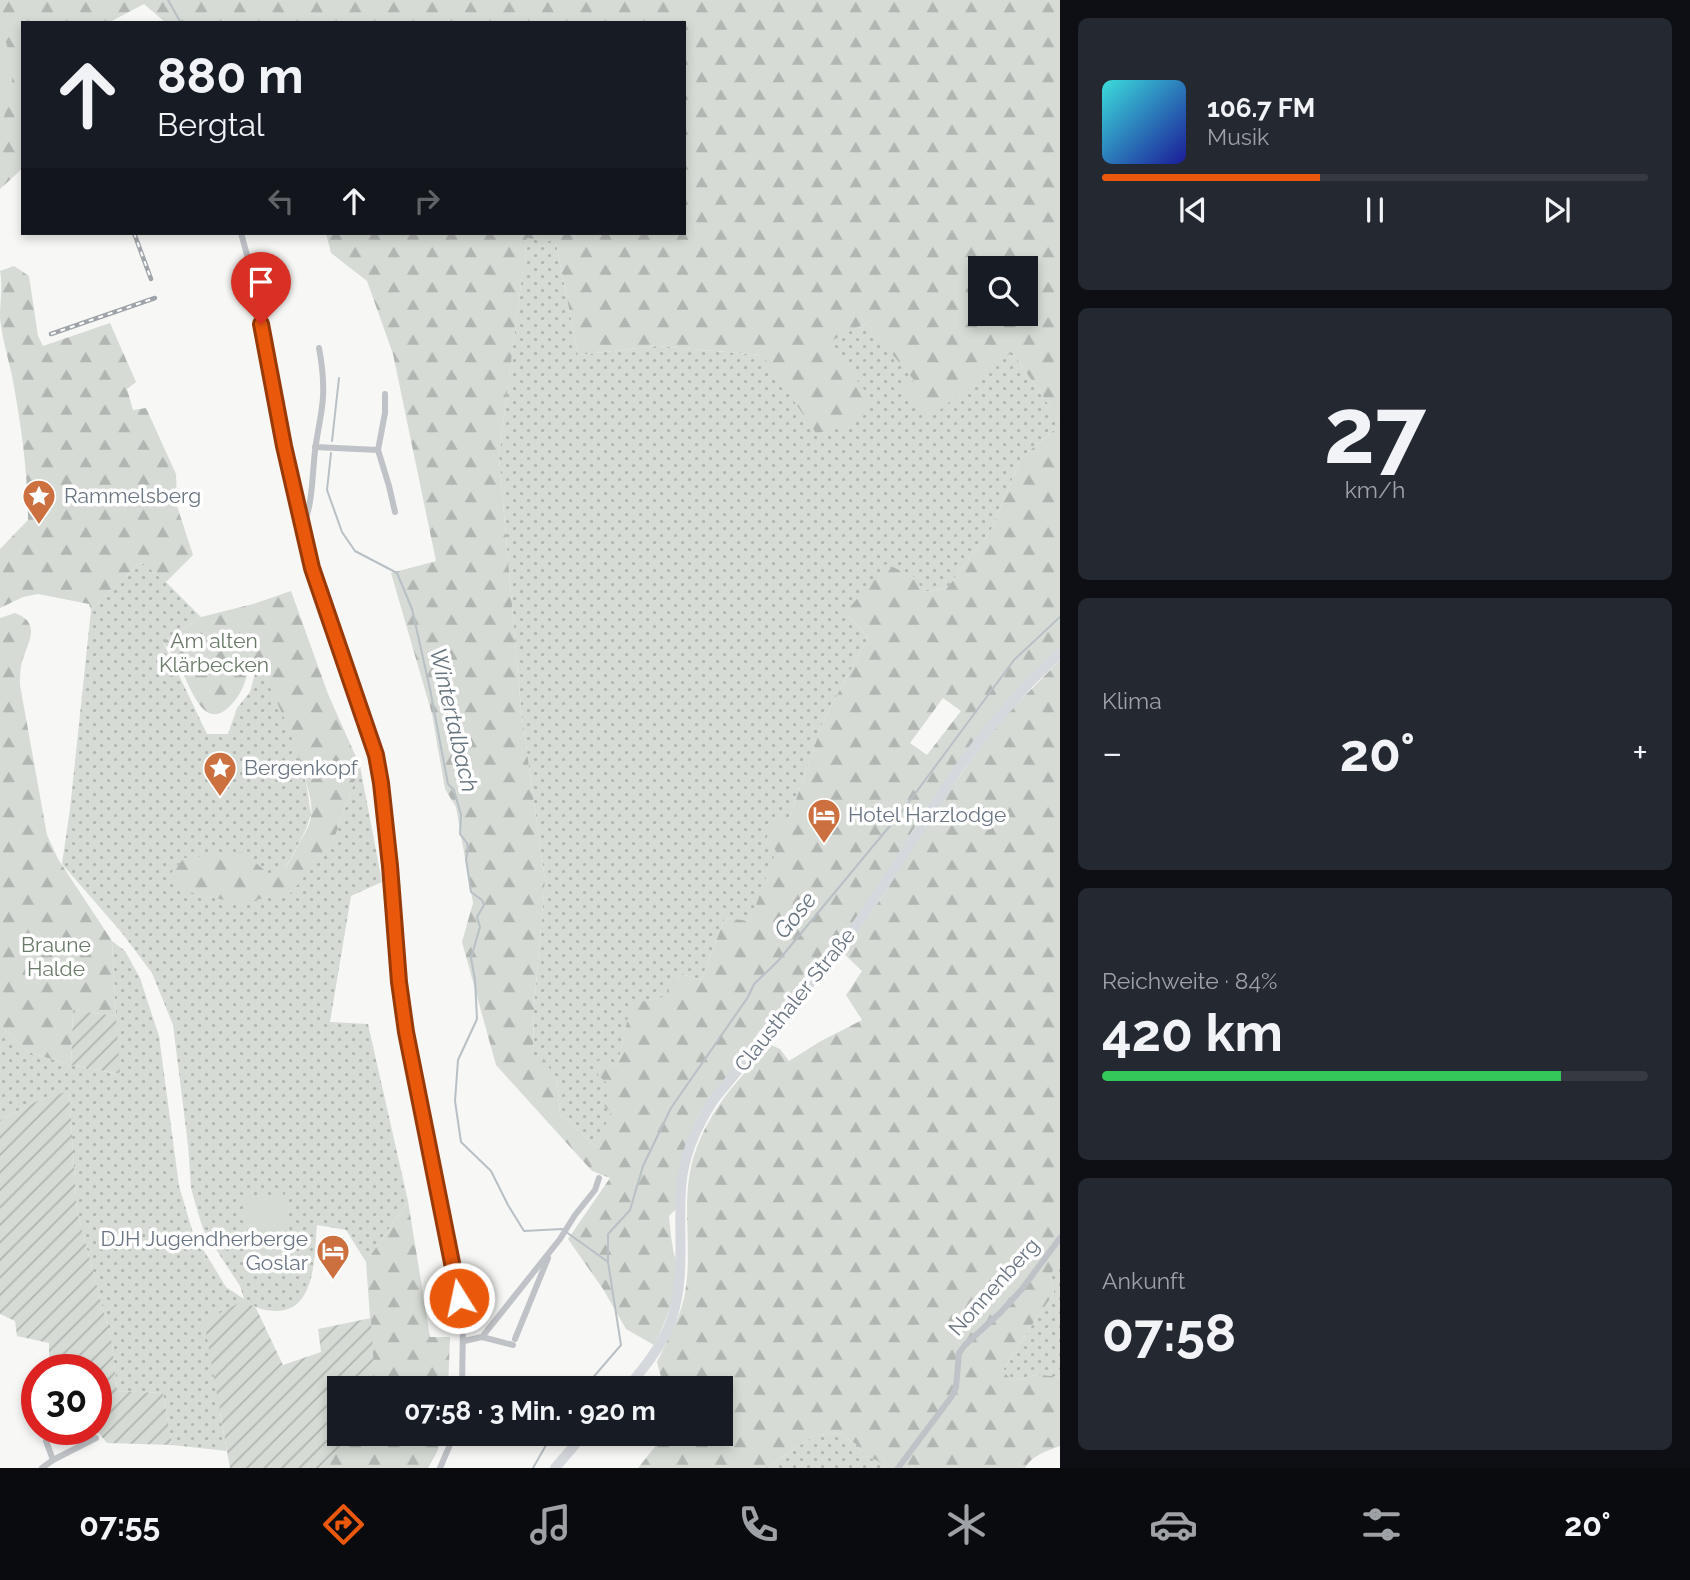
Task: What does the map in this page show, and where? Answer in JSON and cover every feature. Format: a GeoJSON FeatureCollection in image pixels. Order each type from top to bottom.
{"type":"FeatureCollection","features":[{"type":"Feature","properties":{"kind":"main road","name":"Clausthaler Straße"},"geometry":{"type":"LineString","coordinates":[[636,1376],[666,1332],[673,1314],[680,1281],[681,1187],[687,1158],[702,1118],[715,1098],[849,936],[971,752],[1006,709],[1060,653]]}},
{"type":"Feature","properties":{"kind":"main road"},"geometry":{"type":"LineString","coordinates":[[555,1468],[574,1446]]}},
{"type":"Feature","properties":{"kind":"street"},"geometry":{"type":"LineString","coordinates":[[242,235],[284,446],[312,568],[376,755],[390,866],[402,1007],[463,1323],[463,1376]]}},
{"type":"Feature","properties":{"kind":"street"},"geometry":{"type":"LineString","coordinates":[[302,528],[307,518],[323,396],[323,369],[319,348]]}},
{"type":"Feature","properties":{"kind":"street"},"geometry":{"type":"LineString","coordinates":[[384,394],[385,412],[378,450],[395,512]]}},
{"type":"Feature","properties":{"kind":"street"},"geometry":{"type":"LineString","coordinates":[[315,446],[378,450]]}},
{"type":"Feature","properties":{"kind":"street"},"geometry":{"type":"LineString","coordinates":[[482,1337],[560,1239],[595,1190],[599,1178]]}},
{"type":"Feature","properties":{"kind":"street","name":"Nonnenberg"},"geometry":{"type":"LineString","coordinates":[[898,1468],[952,1396],[956,1387],[959,1353],[1022,1289],[1060,1238]]}},
{"type":"Feature","properties":{"kind":"street"},"geometry":{"type":"LineString","coordinates":[[464,1341],[482,1337],[514,1342],[551,1250]]}},
{"type":"Feature","properties":{"kind":"street"},"geometry":{"type":"LineString","coordinates":[[47,1445],[53,1460]]}},
{"type":"Feature","properties":{"kind":"street"},"geometry":{"type":"LineString","coordinates":[[42,1468],[82,1445]]}},
{"type":"Feature","properties":{"kind":"street"},"geometry":{"type":"LineString","coordinates":[[440,1468],[449,1446]]}},
{"type":"Feature","properties":{"kind":"green space"},"geometry":{"type":"Polygon","coordinates":[[[0,0],[1060,0],[1060,421],[1012,352],[926,421],[904,389],[914,380],[866,323],[829,342],[874,403],[847,427],[816,433],[762,355],[657,346],[578,355],[556,242],[527,238],[499,456],[521,709],[545,880],[534,1008],[533,1054],[545,1060],[557,1081],[560,1114],[596,1147],[611,1112],[604,1106],[610,1086],[598,1075],[598,1060],[617,1067],[631,1004],[663,997],[682,974],[701,980],[725,918],[750,921],[776,851],[767,838],[769,820],[790,817],[824,719],[868,638],[846,612],[886,564],[915,577],[924,592],[947,588],[991,530],[1021,458],[1060,425],[1060,647],[1027,680],[953,769],[846,933],[796,995],[782,1006],[758,1033],[698,1116],[682,1156],[677,1208],[669,1216],[676,1260],[674,1293],[654,1345],[626,1329],[603,1289],[568,1239],[610,1178],[592,1171],[496,1065],[462,942],[473,903],[456,807],[445,789],[432,714],[391,573],[436,561],[393,354],[367,281],[331,253],[326,235],[686,235],[686,21],[164,21],[144,4],[112,21],[21,21],[21,170],[0,189],[0,0]],[[943,698],[910,743],[927,755],[961,711],[943,698]]]}},
{"type":"Feature","properties":{"kind":"green space"},"geometry":{"type":"Polygon","coordinates":[[[0,19],[12,65],[12,95],[0,127],[0,19]]]}},
{"type":"Feature","properties":{"kind":"green space"},"geometry":{"type":"Polygon","coordinates":[[[527,237],[556,242],[578,355],[657,346],[762,355],[828,342],[866,323],[915,380],[1012,352],[1060,421],[1060,425],[1021,458],[991,530],[947,588],[846,612],[868,638],[824,719],[750,921],[725,918],[701,980],[682,974],[664,997],[631,1005],[617,1067],[599,1061],[610,1086],[612,1112],[596,1147],[560,1114],[557,1081],[533,1055],[534,1008],[545,880],[521,709],[499,456],[527,237]]]}},
{"type":"Feature","properties":{"kind":"green space"},"geometry":{"type":"Polygon","coordinates":[[[14,266],[29,276],[38,336],[43,346],[110,323],[136,382],[127,389],[133,410],[146,408],[176,474],[177,506],[193,555],[166,582],[139,563],[91,610],[89,604],[38,594],[23,597],[0,608],[0,549],[28,520],[21,430],[0,318],[0,271],[14,266]]]}},
{"type":"Feature","properties":{"kind":"green space","name":"Bergenkopf"},"geometry":{"type":"Polygon","coordinates":[[[139,563],[166,582],[201,617],[163,642],[207,734],[228,734],[237,708],[250,692],[258,663],[283,713],[298,752],[311,814],[306,829],[282,871],[270,876],[237,903],[333,842],[360,766],[382,882],[351,896],[330,1022],[368,1024],[408,1201],[366,1262],[346,1230],[317,1225],[311,1279],[299,1302],[276,1311],[259,1308],[245,1300],[219,1407],[227,1451],[172,1445],[163,1393],[117,1391],[112,1343],[77,1211],[69,1092],[37,1101],[0,1120],[0,1025],[28,1052],[71,1065],[119,1074],[112,941],[125,951],[140,978],[159,1036],[179,1186],[193,1233],[226,1287],[244,1299],[240,1286],[204,1231],[198,1213],[191,1188],[173,1025],[152,973],[122,933],[62,864],[91,610],[139,563]]]}},
{"type":"Feature","properties":{"kind":"green space","name":"Am alten Klärbecken"},"geometry":{"type":"Polygon","coordinates":[[[291,591],[328,694],[360,766],[333,842],[290,894],[237,903],[181,890],[171,873],[184,858],[243,852],[270,875],[284,868],[306,831],[311,807],[296,748],[258,663],[249,663],[243,688],[233,703],[219,714],[211,714],[198,703],[163,642],[201,617],[291,591]]]}},
{"type":"Feature","properties":{"kind":"green space","name":"Braune Halde"},"geometry":{"type":"Polygon","coordinates":[[[15,613],[23,617],[31,628],[30,640],[21,665],[20,685],[47,835],[58,859],[112,941],[116,1016],[73,1010],[71,1065],[28,1052],[0,1025],[0,618],[15,613]]]}},
{"type":"Feature","properties":{"kind":"green space"},"geometry":{"type":"Polygon","coordinates":[[[1060,660],[1060,1264],[1054,1268],[1050,1277],[1054,1293],[1003,1370],[1011,1380],[1035,1375],[1060,1376],[1060,1446],[1036,1457],[1025,1468],[884,1468],[878,1461],[866,1456],[856,1444],[838,1433],[815,1435],[766,1468],[638,1468],[656,1446],[733,1446],[733,1376],[661,1376],[657,1362],[684,1298],[688,1263],[689,1176],[707,1125],[734,1085],[771,1045],[780,1049],[789,1061],[862,1020],[846,995],[862,971],[843,953],[886,891],[940,803],[1009,712],[1060,660]]]}},
{"type":"Feature","properties":{"kind":"green space"},"geometry":{"type":"Polygon","coordinates":[[[73,1010],[116,1016],[120,1074],[71,1065],[73,1010]]]}},
{"type":"Feature","properties":{"kind":"green space"},"geometry":{"type":"Polygon","coordinates":[[[69,1091],[77,1211],[112,1343],[117,1391],[163,1393],[172,1445],[112,1443],[112,1354],[49,1354],[49,1343],[17,1336],[15,1321],[0,1314],[0,1120],[37,1101],[69,1091]]]}},
{"type":"Feature","properties":{"kind":"green space"},"geometry":{"type":"Polygon","coordinates":[[[283,1193],[296,1265],[255,1272],[242,1200],[283,1193]]]}},
{"type":"Feature","properties":{"kind":"green space"},"geometry":{"type":"Polygon","coordinates":[[[408,1201],[430,1337],[450,1337],[448,1376],[374,1376],[366,1262],[408,1201]]]}},
{"type":"Feature","properties":{"kind":"green space"},"geometry":{"type":"Polygon","coordinates":[[[1060,1264],[1060,1376],[1035,1375],[1011,1380],[1003,1370],[1054,1293],[1050,1277],[1054,1267],[1060,1264]]]}},
{"type":"Feature","properties":{"kind":"green space"},"geometry":{"type":"Polygon","coordinates":[[[245,1300],[256,1308],[283,1365],[321,1352],[318,1329],[371,1318],[374,1376],[327,1376],[327,1446],[342,1446],[319,1468],[230,1468],[204,1321],[245,1300]]]}},
{"type":"Feature","properties":{"kind":"green space"},"geometry":{"type":"Polygon","coordinates":[[[838,1433],[856,1444],[866,1456],[878,1461],[884,1468],[766,1468],[815,1435],[838,1433]]]}},
{"type":"Feature","properties":{"kind":"green space"},"geometry":{"type":"Polygon","coordinates":[[[342,1446],[439,1446],[428,1468],[319,1468],[342,1446]]]}},
{"type":"Feature","properties":{"kind":"waterway","name":"Wintertalbach"},"geometry":{"type":"LineString","coordinates":[[168,0],[180,21]]}},
{"type":"Feature","properties":{"kind":"waterway","name":"Wintertalbach"},"geometry":{"type":"LineString","coordinates":[[332,441],[339,378]]}},
{"type":"Feature","properties":{"kind":"waterway","name":"Wintertalbach"},"geometry":{"type":"LineString","coordinates":[[331,453],[327,490],[342,532],[355,551],[397,573],[412,609],[448,784],[454,790],[461,815],[460,834],[467,843],[466,859],[471,892],[482,900],[484,905],[477,917],[480,927],[471,958],[477,1019],[458,1060],[455,1101],[461,1142],[491,1171],[524,1231],[562,1229],[608,1262],[621,1345],[594,1376]]}},
{"type":"Feature","properties":{"kind":"waterway","name":"Gose"},"geometry":{"type":"LineString","coordinates":[[608,1261],[608,1234],[630,1210],[643,1166],[671,1108],[748,997],[754,984],[778,961],[903,810],[1014,660],[1060,617]]}},
{"type":"Feature","properties":{"kind":"waterway"},"geometry":{"type":"LineString","coordinates":[[533,1468],[546,1446]]}},
{"type":"Feature","properties":{"kind":"railway"},"geometry":{"type":"LineString","coordinates":[[135,235],[151,279]]}},
{"type":"Feature","properties":{"kind":"railway"},"geometry":{"type":"LineString","coordinates":[[51,334],[155,298]]}},
{"type":"Feature","properties":{"kind":"place","name":"Rammelsberg"},"geometry":{"type":"Point","coordinates":[39,526]}},
{"type":"Feature","properties":{"kind":"place","name":"Bergenkopf"},"geometry":{"type":"Point","coordinates":[220,798]}},
{"type":"Feature","properties":{"kind":"place","name":"Hotel Harzlodge"},"geometry":{"type":"Point","coordinates":[824,845]}},
{"type":"Feature","properties":{"kind":"place","name":"DJH Jugendherberge Goslar"},"geometry":{"type":"Point","coordinates":[333,1281]}},
{"type":"Feature","properties":{"kind":"route"},"geometry":{"type":"LineString","coordinates":[[261,324],[284,446],[312,568],[376,755],[406,1032],[459,1298]]}}]}
